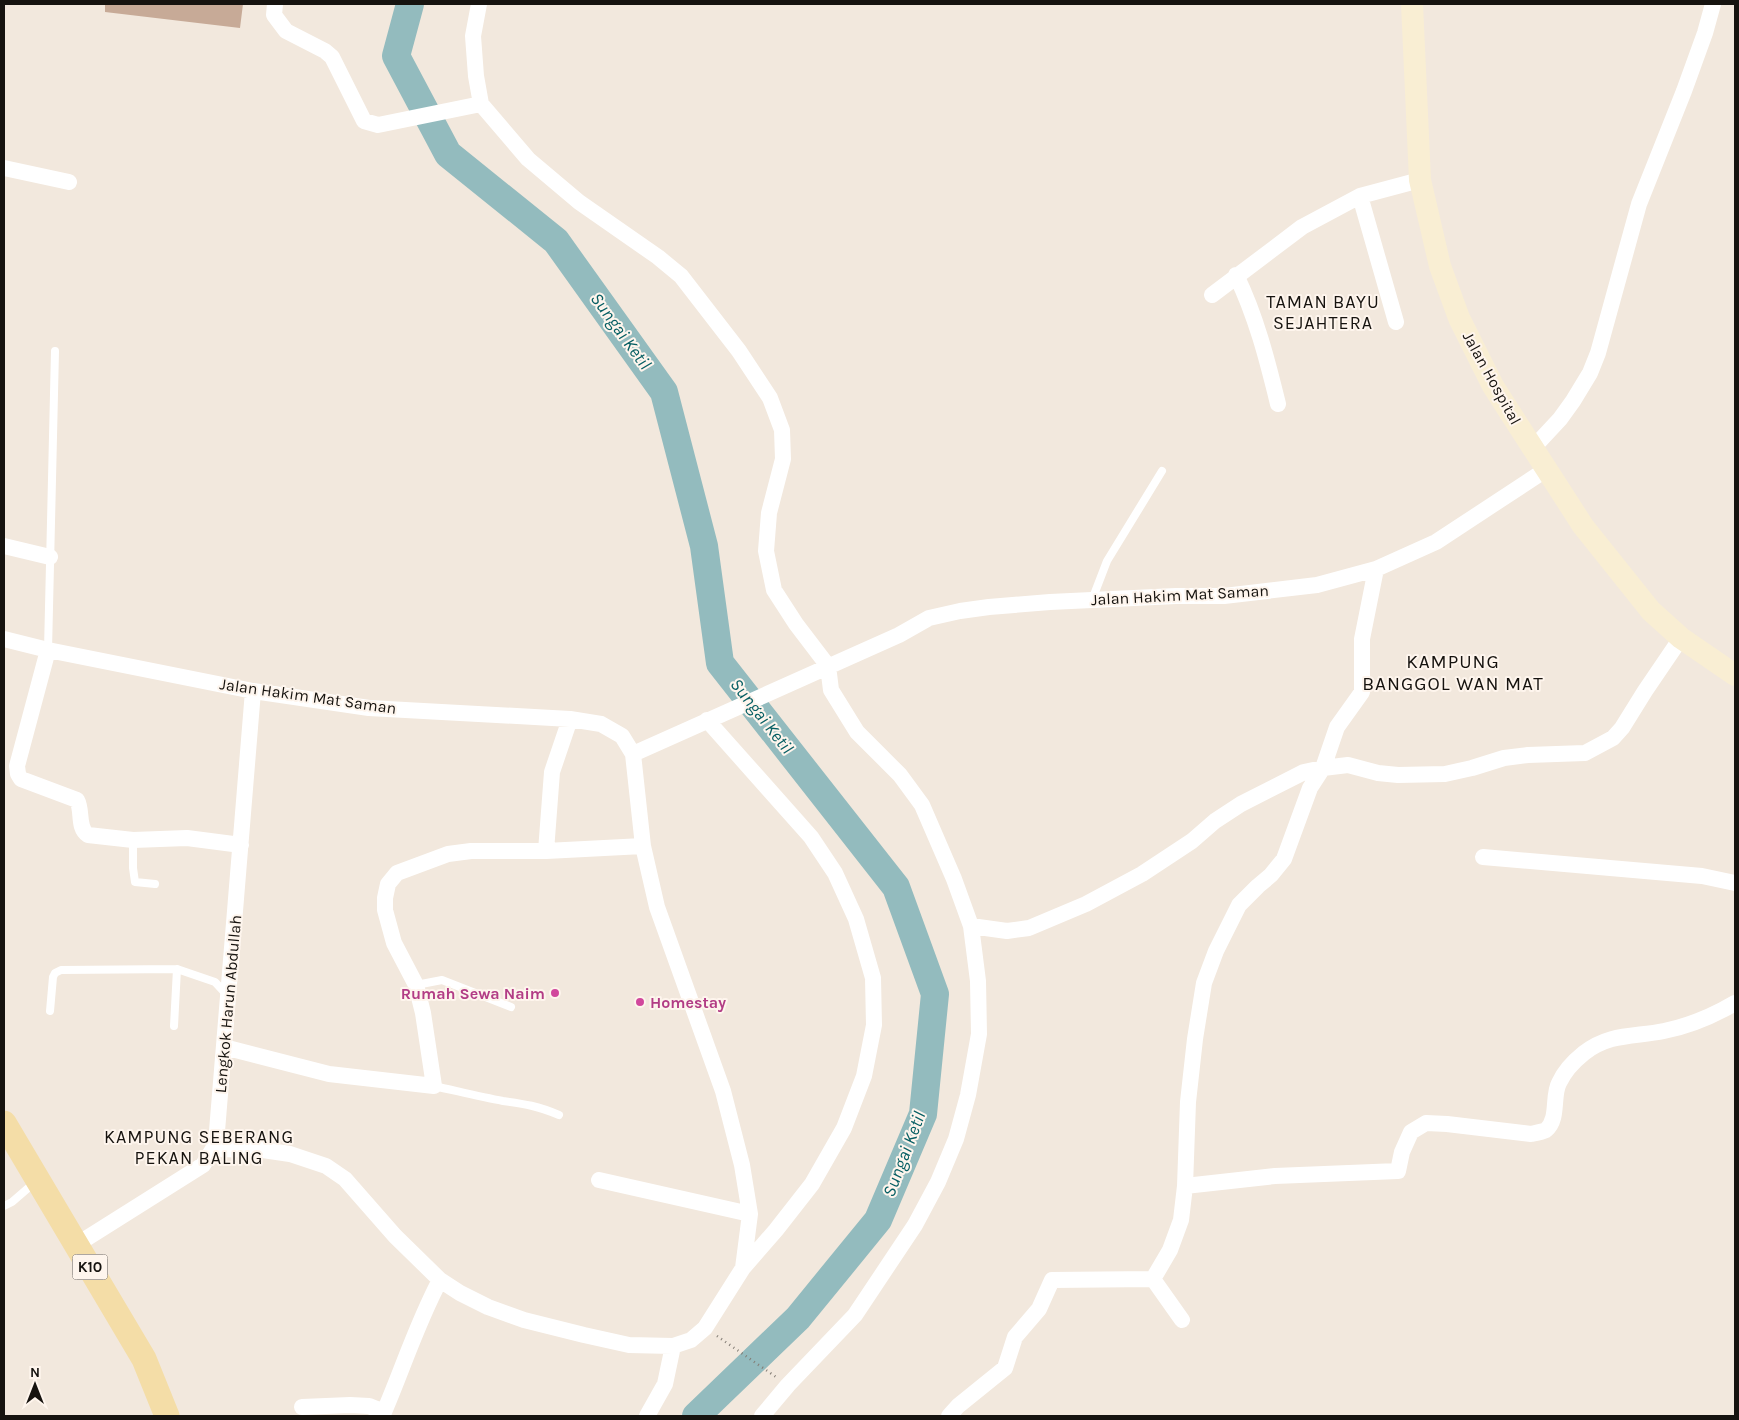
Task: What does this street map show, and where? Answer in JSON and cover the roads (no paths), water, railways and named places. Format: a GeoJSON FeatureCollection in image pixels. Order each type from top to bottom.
{"type":"FeatureCollection","features":[{"type":"Feature","properties":{"kind":"main road","name":"Jalan Hospital"},"geometry":{"type":"LineString","coordinates":[[1412,4],[1420,180],[1440,266],[1458,318],[1492,386],[1583,526],[1651,611],[1681,638],[1735,675]]}},
{"type":"Feature","properties":{"kind":"main road","name":"K10"},"geometry":{"type":"LineString","coordinates":[[4,1123],[144,1359],[167,1416]]}},
{"type":"Feature","properties":{"kind":"street"},"geometry":{"type":"LineString","coordinates":[[275,4],[274,15],[286,31],[325,51],[332,57],[364,121],[378,125],[481,104]]}},
{"type":"Feature","properties":{"kind":"street"},"geometry":{"type":"LineString","coordinates":[[479,4],[473,36],[476,76],[481,104],[528,158],[579,202],[658,257],[681,276],[739,350],[770,398],[782,430],[783,459],[769,513],[766,551],[774,590],[796,624],[828,666],[831,690],[857,732],[900,775],[922,805],[954,879],[971,926],[978,981],[979,1034],[968,1095],[952,1148],[938,1182],[916,1225],[855,1315],[788,1385],[762,1416]]}},
{"type":"Feature","properties":{"kind":"street"},"geometry":{"type":"LineString","coordinates":[[1533,448],[1560,420],[1574,401],[1590,373],[1598,353],[1639,204],[1684,91],[1705,33],[1713,4]]}},
{"type":"Feature","properties":{"kind":"street"},"geometry":{"type":"LineString","coordinates":[[4,168],[69,182]]}},
{"type":"Feature","properties":{"kind":"street"},"geometry":{"type":"LineString","coordinates":[[1212,295],[1302,227],[1360,196],[1420,180]]}},
{"type":"Feature","properties":{"kind":"street"},"geometry":{"type":"LineString","coordinates":[[1360,196],[1396,322]]}},
{"type":"Feature","properties":{"kind":"street"},"geometry":{"type":"LineString","coordinates":[[1236,275],[1248,299],[1263,344],[1278,404]]}},
{"type":"Feature","properties":{"kind":"street","name":"Jalan Hakim Mat Saman"},"geometry":{"type":"LineString","coordinates":[[4,639],[48,650],[253,690],[369,708],[570,719],[601,724],[622,736],[633,754],[899,634],[929,618],[989,607],[1176,596],[1224,596],[1272,591],[1317,585],[1376,569],[1436,542],[1547,469]]}},
{"type":"Feature","properties":{"kind":"street"},"geometry":{"type":"LineString","coordinates":[[4,546],[50,557]]}},
{"type":"Feature","properties":{"kind":"street"},"geometry":{"type":"LineString","coordinates":[[1153,1279],[1170,1250],[1181,1220],[1185,1186],[1188,1102],[1204,983],[1216,951],[1239,905],[1271,875],[1284,859],[1310,788],[1322,768],[1337,726],[1362,692],[1362,639],[1376,569]]}},
{"type":"Feature","properties":{"kind":"street"},"geometry":{"type":"LineString","coordinates":[[971,926],[1007,931],[1029,928],[1086,904],[1142,874],[1192,841],[1215,821],[1241,804],[1304,772],[1348,765],[1378,773],[1445,774],[1504,758],[1528,755],[1585,753],[1613,738],[1622,728],[1644,691],[1681,638]]}},
{"type":"Feature","properties":{"kind":"street"},"geometry":{"type":"LineString","coordinates":[[48,650],[17,766],[21,779],[77,800],[80,807],[82,828],[88,836],[133,840],[187,838],[241,845]]}},
{"type":"Feature","properties":{"kind":"street","name":"Lengkok Harun Abdullah"},"geometry":{"type":"LineString","coordinates":[[76,1245],[203,1164],[213,1149],[217,1131],[253,690]]}},
{"type":"Feature","properties":{"kind":"street"},"geometry":{"type":"LineString","coordinates":[[546,851],[552,772],[570,719]]}},
{"type":"Feature","properties":{"kind":"street"},"geometry":{"type":"LineString","coordinates":[[213,1149],[264,1150],[290,1154],[326,1166],[345,1179],[396,1236],[440,1280],[460,1293],[488,1307],[524,1320],[629,1345],[673,1346],[691,1340],[705,1328],[743,1268],[812,1184],[844,1128],[864,1076],[874,1025],[873,978],[856,919],[835,874],[811,837],[707,720]]}},
{"type":"Feature","properties":{"kind":"street"},"geometry":{"type":"LineString","coordinates":[[633,754],[643,846],[657,907],[723,1091],[742,1165],[750,1214],[743,1268]]}},
{"type":"Feature","properties":{"kind":"street"},"geometry":{"type":"LineString","coordinates":[[224,1047],[330,1074],[434,1086],[423,1013],[416,985],[394,943],[385,910],[388,884],[397,873],[448,854],[471,851],[546,851],[643,846]]}},
{"type":"Feature","properties":{"kind":"street"},"geometry":{"type":"LineString","coordinates":[[1483,857],[1702,876],[1735,883]]}},
{"type":"Feature","properties":{"kind":"street"},"geometry":{"type":"LineString","coordinates":[[1185,1186],[1275,1176],[1398,1171],[1402,1152],[1411,1132],[1426,1123],[1531,1134],[1545,1131],[1552,1122],[1558,1084],[1572,1064],[1584,1053],[1603,1042],[1626,1035],[1664,1031],[1699,1021],[1735,1003]]}},
{"type":"Feature","properties":{"kind":"street"},"geometry":{"type":"LineString","coordinates":[[599,1180],[750,1214]]}},
{"type":"Feature","properties":{"kind":"street"},"geometry":{"type":"LineString","coordinates":[[1153,1279],[1182,1320]]}},
{"type":"Feature","properties":{"kind":"street"},"geometry":{"type":"LineString","coordinates":[[950,1416],[958,1406],[1005,1368],[1015,1337],[1039,1309],[1052,1280],[1153,1279]]}},
{"type":"Feature","properties":{"kind":"street"},"geometry":{"type":"LineString","coordinates":[[302,1407],[369,1406],[387,1414],[417,1327],[440,1280]]}},
{"type":"Feature","properties":{"kind":"street"},"geometry":{"type":"LineString","coordinates":[[647,1416],[665,1384],[673,1346]]}},
{"type":"Feature","properties":{"kind":"lane"},"geometry":{"type":"LineString","coordinates":[[48,650],[55,350]]}},
{"type":"Feature","properties":{"kind":"lane"},"geometry":{"type":"LineString","coordinates":[[1092,600],[1106,561],[1162,471]]}},
{"type":"Feature","properties":{"kind":"lane"},"geometry":{"type":"LineString","coordinates":[[133,840],[133,877],[135,882],[155,884]]}},
{"type":"Feature","properties":{"kind":"lane"},"geometry":{"type":"LineString","coordinates":[[50,1011],[53,977],[55,973],[61,970],[178,969],[215,982],[228,996]]}},
{"type":"Feature","properties":{"kind":"lane"},"geometry":{"type":"LineString","coordinates":[[174,1026],[178,969]]}},
{"type":"Feature","properties":{"kind":"lane"},"geometry":{"type":"LineString","coordinates":[[416,985],[442,980],[511,1008]]}},
{"type":"Feature","properties":{"kind":"lane"},"geometry":{"type":"LineString","coordinates":[[434,1086],[503,1101],[525,1103],[542,1107],[559,1115]]}},
{"type":"Feature","properties":{"kind":"lane"},"geometry":{"type":"LineString","coordinates":[[4,1206],[12,1202],[38,1180]]}},
{"type":"Feature","properties":{"kind":"waterway","name":"Sungai Ketil"},"geometry":{"type":"LineString","coordinates":[[410,4],[396,56],[448,154],[556,241],[664,392],[704,546],[720,663],[896,887],[935,994],[923,1114],[878,1220],[798,1318],[696,1416]]}},
{"type":"Feature","properties":{"kind":"place","name":"Rumah Sewa Naim"},"geometry":{"type":"Point","coordinates":[555,993]}},
{"type":"Feature","properties":{"kind":"place","name":"Homestay"},"geometry":{"type":"Point","coordinates":[640,1002]}},
{"type":"Feature","properties":{"kind":"district","name":"TAMAN BAYU SEJAHTERA"},"geometry":{"type":"Point","coordinates":[1323,312]}},
{"type":"Feature","properties":{"kind":"district","name":"KAMPUNG BANGGOL WAN MAT"},"geometry":{"type":"Point","coordinates":[1453,673]}},
{"type":"Feature","properties":{"kind":"district","name":"KAMPUNG SEBERANG PEKAN BALING"},"geometry":{"type":"Point","coordinates":[199,1147]}}]}
